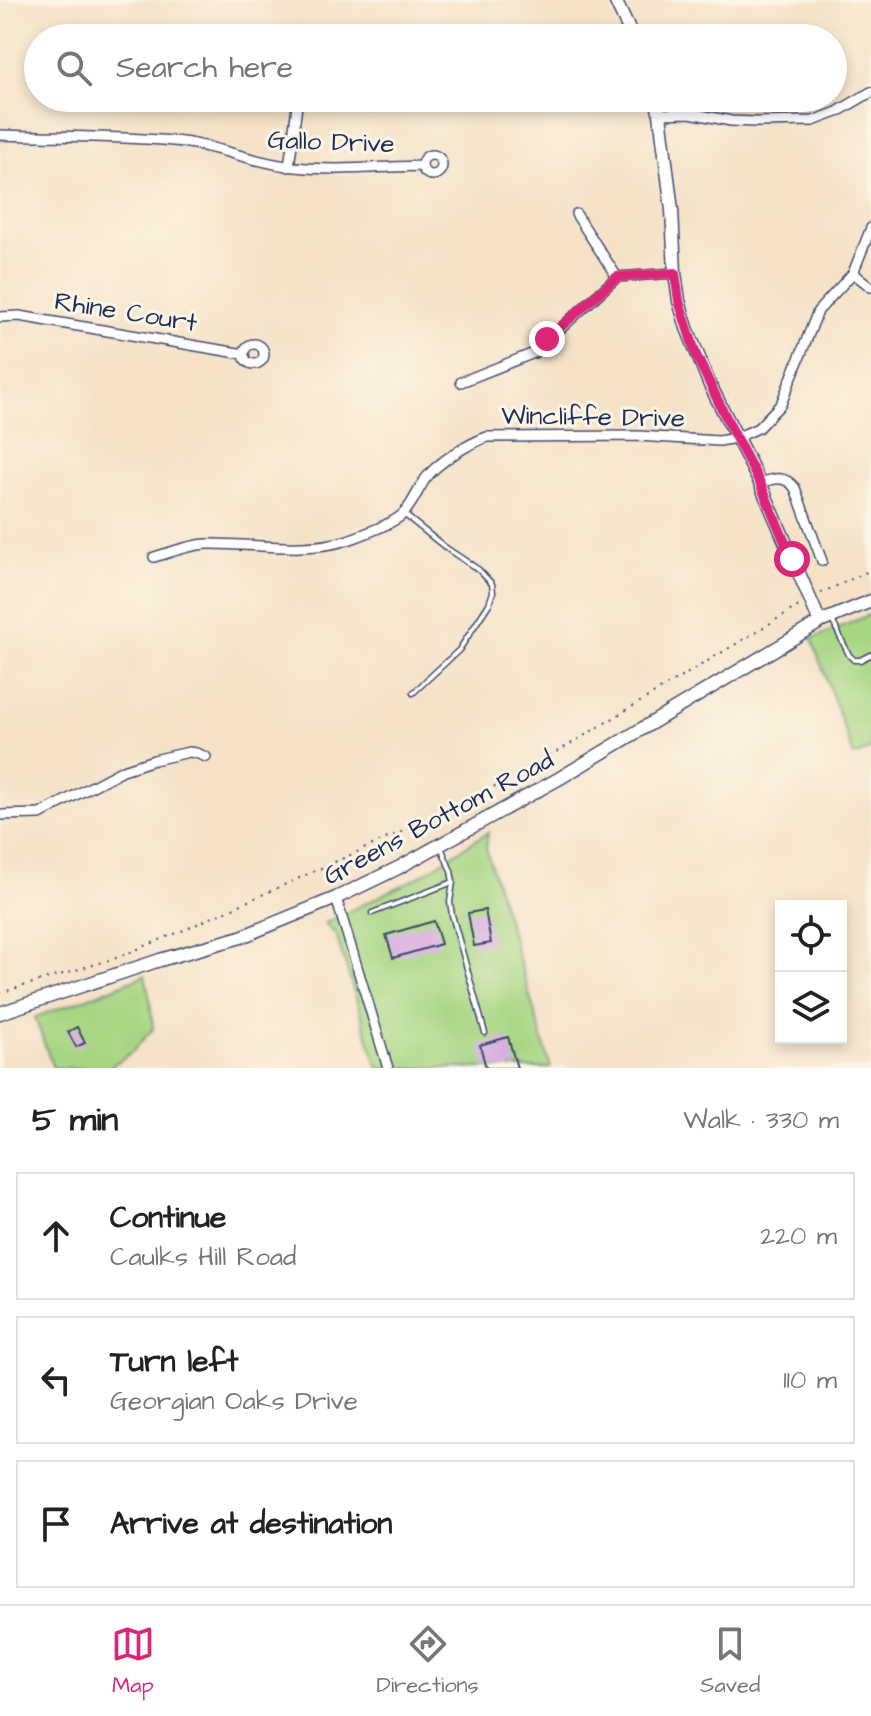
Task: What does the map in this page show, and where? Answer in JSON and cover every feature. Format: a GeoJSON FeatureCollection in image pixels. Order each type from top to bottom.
{"type":"FeatureCollection","features":[{"type":"Feature","properties":{"kind":"street"},"geometry":{"type":"LineString","coordinates":[[615,0],[626,24]]}},
{"type":"Feature","properties":{"kind":"street"},"geometry":{"type":"LineString","coordinates":[[847,106],[871,92]]}},
{"type":"Feature","properties":{"kind":"street"},"geometry":{"type":"LineString","coordinates":[[289,167],[296,112]]}},
{"type":"Feature","properties":{"kind":"street"},"geometry":{"type":"LineString","coordinates":[[826,620],[810,599],[760,483],[696,355],[679,301],[660,114],[690,113],[756,122],[813,121],[837,112]]}},
{"type":"Feature","properties":{"kind":"street","name":"Gallo Drive"},"geometry":{"type":"LineString","coordinates":[[0,135],[171,140],[217,148],[289,167],[422,166]]}},
{"type":"Feature","properties":{"kind":"street"},"geometry":{"type":"LineString","coordinates":[[576,214],[617,277]]}},
{"type":"Feature","properties":{"kind":"street"},"geometry":{"type":"LineString","coordinates":[[736,438],[758,428],[781,404],[818,311],[853,273],[871,228]]}},
{"type":"Feature","properties":{"kind":"street"},"geometry":{"type":"LineString","coordinates":[[461,382],[534,353],[617,277],[675,273]]}},
{"type":"Feature","properties":{"kind":"street"},"geometry":{"type":"LineString","coordinates":[[853,273],[871,287]]}},
{"type":"Feature","properties":{"kind":"street","name":"Rhine Court"},"geometry":{"type":"LineString","coordinates":[[0,317],[19,316],[244,354]]}},
{"type":"Feature","properties":{"kind":"street","name":"Wincliffe Drive"},"geometry":{"type":"LineString","coordinates":[[403,514],[428,476],[468,444],[487,437],[638,436],[719,441],[736,438]]}},
{"type":"Feature","properties":{"kind":"street"},"geometry":{"type":"LineString","coordinates":[[760,483],[783,478],[795,488],[822,561]]}},
{"type":"Feature","properties":{"kind":"street"},"geometry":{"type":"LineString","coordinates":[[154,557],[207,544],[318,546],[347,540],[396,520],[403,514]]}},
{"type":"Feature","properties":{"kind":"street","name":"Greens Bottom Road"},"geometry":{"type":"LineString","coordinates":[[0,1013],[160,960],[241,937],[336,898],[398,868],[560,778],[826,620],[871,601]]}},
{"type":"Feature","properties":{"kind":"street"},"geometry":{"type":"LineString","coordinates":[[0,815],[40,814],[123,770],[154,760],[189,752],[206,757]]}},
{"type":"Feature","properties":{"kind":"street"},"geometry":{"type":"LineString","coordinates":[[336,898],[388,1068]]}},
{"type":"Feature","properties":{"kind":"lane"},"geometry":{"type":"LineString","coordinates":[[403,514],[479,570],[492,584],[493,592],[489,604],[459,650],[413,693]]}},
{"type":"Feature","properties":{"kind":"lane"},"geometry":{"type":"LineString","coordinates":[[826,620],[854,660],[870,655]]}},
{"type":"Feature","properties":{"kind":"lane"},"geometry":{"type":"LineString","coordinates":[[440,845],[451,871],[452,915],[485,1033]]}},
{"type":"Feature","properties":{"kind":"lane"},"geometry":{"type":"LineString","coordinates":[[372,913],[453,882]]}},
{"type":"Feature","properties":{"kind":"path"},"geometry":{"type":"LineString","coordinates":[[0,993],[116,958],[430,819],[567,746],[810,599],[871,570]]}},
{"type":"Feature","properties":{"kind":"green space"},"geometry":{"type":"Polygon","coordinates":[[[871,614],[871,749],[854,756],[812,639],[871,614]]]}},
{"type":"Feature","properties":{"kind":"green space"},"geometry":{"type":"Polygon","coordinates":[[[488,832],[486,848],[551,1068],[378,1068],[336,935],[325,923],[417,878],[488,832]]]}},
{"type":"Feature","properties":{"kind":"green space"},"geometry":{"type":"Polygon","coordinates":[[[145,975],[153,1029],[132,1052],[108,1068],[53,1068],[35,1017],[145,975]]]}},
{"type":"Feature","properties":{"kind":"building"},"geometry":{"type":"Polygon","coordinates":[[[485,910],[491,943],[474,946],[468,913],[485,910]]]}},
{"type":"Feature","properties":{"kind":"building"},"geometry":{"type":"Polygon","coordinates":[[[434,921],[441,944],[393,958],[386,935],[434,921]]]}},
{"type":"Feature","properties":{"kind":"building"},"geometry":{"type":"Polygon","coordinates":[[[77,1027],[85,1043],[76,1047],[68,1032],[77,1027]]]}},
{"type":"Feature","properties":{"kind":"building"},"geometry":{"type":"Polygon","coordinates":[[[508,1037],[517,1068],[486,1068],[480,1045],[508,1037]]]}},
{"type":"Feature","properties":{"kind":"route"},"geometry":{"type":"LineString","coordinates":[[547,339],[617,277],[675,273],[679,301],[696,355],[760,483],[792,559]]}}]}
